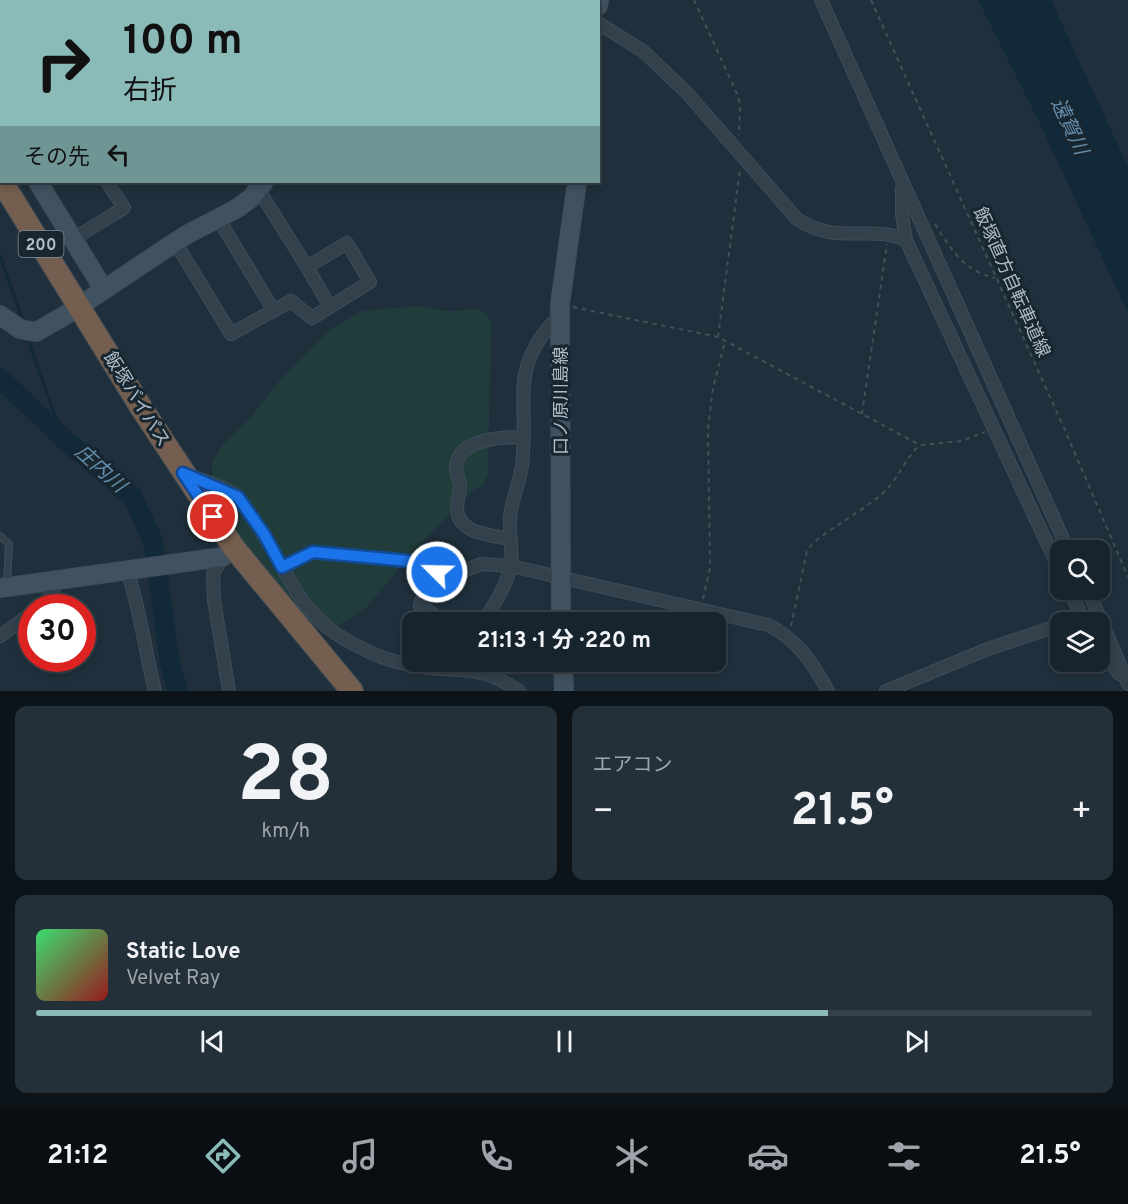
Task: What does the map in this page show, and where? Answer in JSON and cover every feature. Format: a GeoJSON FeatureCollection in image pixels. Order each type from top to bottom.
{"type":"FeatureCollection","features":[{"type":"Feature","properties":{"kind":"highway","name":"飯塚バイパス"},"geometry":{"type":"LineString","coordinates":[[3,183],[74,309],[183,473],[228,553],[352,691]]}},
{"type":"Feature","properties":{"kind":"highway","name":"200"},"geometry":{"type":"LineString","coordinates":[[0,202],[74,309],[178,490],[228,553],[265,612],[334,691]]}},
{"type":"Feature","properties":{"kind":"street"},"geometry":{"type":"LineString","coordinates":[[821,0],[1063,540]]}},
{"type":"Feature","properties":{"kind":"street"},"geometry":{"type":"LineString","coordinates":[[600,24],[643,51],[687,93],[797,219],[813,230],[828,233],[890,235],[906,240]]}},
{"type":"Feature","properties":{"kind":"street"},"geometry":{"type":"LineString","coordinates":[[39,183],[104,290]]}},
{"type":"Feature","properties":{"kind":"street"},"geometry":{"type":"LineString","coordinates":[[73,239],[124,208],[108,183]]}},
{"type":"Feature","properties":{"kind":"street","name":"口ノ原川島線"},"geometry":{"type":"LineString","coordinates":[[561,612],[560,310],[577,183]]}},
{"type":"Feature","properties":{"kind":"street"},"geometry":{"type":"LineString","coordinates":[[902,184],[902,214],[906,240],[920,264],[993,429],[1050,550]]}},
{"type":"Feature","properties":{"kind":"street"},"geometry":{"type":"LineString","coordinates":[[0,315],[20,329],[36,332],[175,242],[243,203],[261,185],[330,307]]}},
{"type":"Feature","properties":{"kind":"street"},"geometry":{"type":"LineString","coordinates":[[218,218],[274,311]]}},
{"type":"Feature","properties":{"kind":"street"},"geometry":{"type":"LineString","coordinates":[[175,242],[231,334],[291,301],[312,318],[370,282],[347,243],[307,267]]}},
{"type":"Feature","properties":{"kind":"street"},"geometry":{"type":"LineString","coordinates":[[489,612],[506,583],[511,566],[513,494],[522,465],[523,374],[527,359],[560,310]]}},
{"type":"Feature","properties":{"kind":"street"},"geometry":{"type":"LineString","coordinates":[[510,539],[473,531],[460,521],[457,502],[460,481],[456,468],[460,458],[485,439],[523,437]]}},
{"type":"Feature","properties":{"kind":"street"},"geometry":{"type":"LineString","coordinates":[[183,473],[238,497],[264,534],[313,615],[334,632],[364,650],[402,663]]}},
{"type":"Feature","properties":{"kind":"street"},"geometry":{"type":"LineString","coordinates":[[282,567],[313,552],[409,561],[448,577],[481,564],[511,566],[768,625],[799,647],[828,691]]}},
{"type":"Feature","properties":{"kind":"street"},"geometry":{"type":"LineString","coordinates":[[4,588],[228,553]]}},
{"type":"Feature","properties":{"kind":"street"},"geometry":{"type":"LineString","coordinates":[[228,553],[213,574],[214,600],[229,691]]}},
{"type":"Feature","properties":{"kind":"street"},"geometry":{"type":"LineString","coordinates":[[129,569],[137,599],[145,653],[155,691]]}},
{"type":"Feature","properties":{"kind":"street"},"geometry":{"type":"LineString","coordinates":[[430,612],[420,605],[432,570]]}},
{"type":"Feature","properties":{"kind":"street"},"geometry":{"type":"LineString","coordinates":[[52,594],[56,580]]}},
{"type":"Feature","properties":{"kind":"street"},"geometry":{"type":"LineString","coordinates":[[1092,600],[1128,686]]}},
{"type":"Feature","properties":{"kind":"street"},"geometry":{"type":"LineString","coordinates":[[0,636],[18,623]]}},
{"type":"Feature","properties":{"kind":"street"},"geometry":{"type":"LineString","coordinates":[[886,691],[988,649],[1050,628]]}},
{"type":"Feature","properties":{"kind":"street"},"geometry":{"type":"LineString","coordinates":[[1110,660],[1128,686]]}},
{"type":"Feature","properties":{"kind":"street"},"geometry":{"type":"LineString","coordinates":[[489,672],[519,691]]}},
{"type":"Feature","properties":{"kind":"street"},"geometry":{"type":"LineString","coordinates":[[563,672],[564,691]]}},
{"type":"Feature","properties":{"kind":"lane"},"geometry":{"type":"LineString","coordinates":[[0,536],[9,544],[4,588]]}},
{"type":"Feature","properties":{"kind":"path"},"geometry":{"type":"LineString","coordinates":[[694,0],[738,96],[741,118],[740,153],[718,337]]}},
{"type":"Feature","properties":{"kind":"path","name":"飯塚直方自転車道線"},"geometry":{"type":"LineString","coordinates":[[871,0],[1064,428],[1128,577]]}},
{"type":"Feature","properties":{"kind":"path"},"geometry":{"type":"LineString","coordinates":[[930,217],[946,242],[967,266],[976,273],[995,278]]}},
{"type":"Feature","properties":{"kind":"path"},"geometry":{"type":"LineString","coordinates":[[862,414],[884,252],[890,235]]}},
{"type":"Feature","properties":{"kind":"path"},"geometry":{"type":"LineString","coordinates":[[560,310],[718,337],[920,445],[962,441],[993,429]]}},
{"type":"Feature","properties":{"kind":"path"},"geometry":{"type":"LineString","coordinates":[[700,610],[710,568],[708,429],[713,388],[725,341]]}},
{"type":"Feature","properties":{"kind":"path"},"geometry":{"type":"LineString","coordinates":[[789,638],[807,550],[812,544],[882,494],[899,476],[913,451],[920,445]]}},
{"type":"Feature","properties":{"kind":"green space"},"geometry":{"type":"Polygon","coordinates":[[[419,306],[448,311],[479,310],[488,316],[491,323],[488,474],[484,484],[472,491],[413,552],[366,608],[339,625],[322,627],[307,621],[284,603],[218,509],[212,484],[212,463],[223,444],[249,419],[282,378],[329,330],[362,311],[419,306]]]}},
{"type":"Feature","properties":{"kind":"water","name":"遠賀川"},"geometry":{"type":"Polygon","coordinates":[[[978,0],[1051,0],[1128,167],[1128,313],[1042,128],[978,0]]]}},
{"type":"Feature","properties":{"kind":"waterway"},"geometry":{"type":"LineString","coordinates":[[0,256],[23,321]]}},
{"type":"Feature","properties":{"kind":"waterway"},"geometry":{"type":"LineString","coordinates":[[29,343],[63,438]]}},
{"type":"Feature","properties":{"kind":"waterway","name":"庄内川"},"geometry":{"type":"LineString","coordinates":[[0,378],[63,438],[132,496],[153,541],[170,663],[178,691]]}},
{"type":"Feature","properties":{"kind":"waterway"},"geometry":{"type":"LineString","coordinates":[[0,388],[8,388]]}},
{"type":"Feature","properties":{"kind":"route"},"geometry":{"type":"LineString","coordinates":[[213,517],[183,473],[214,484],[238,497],[264,534],[282,567],[313,552],[409,561],[437,572]]}}]}
